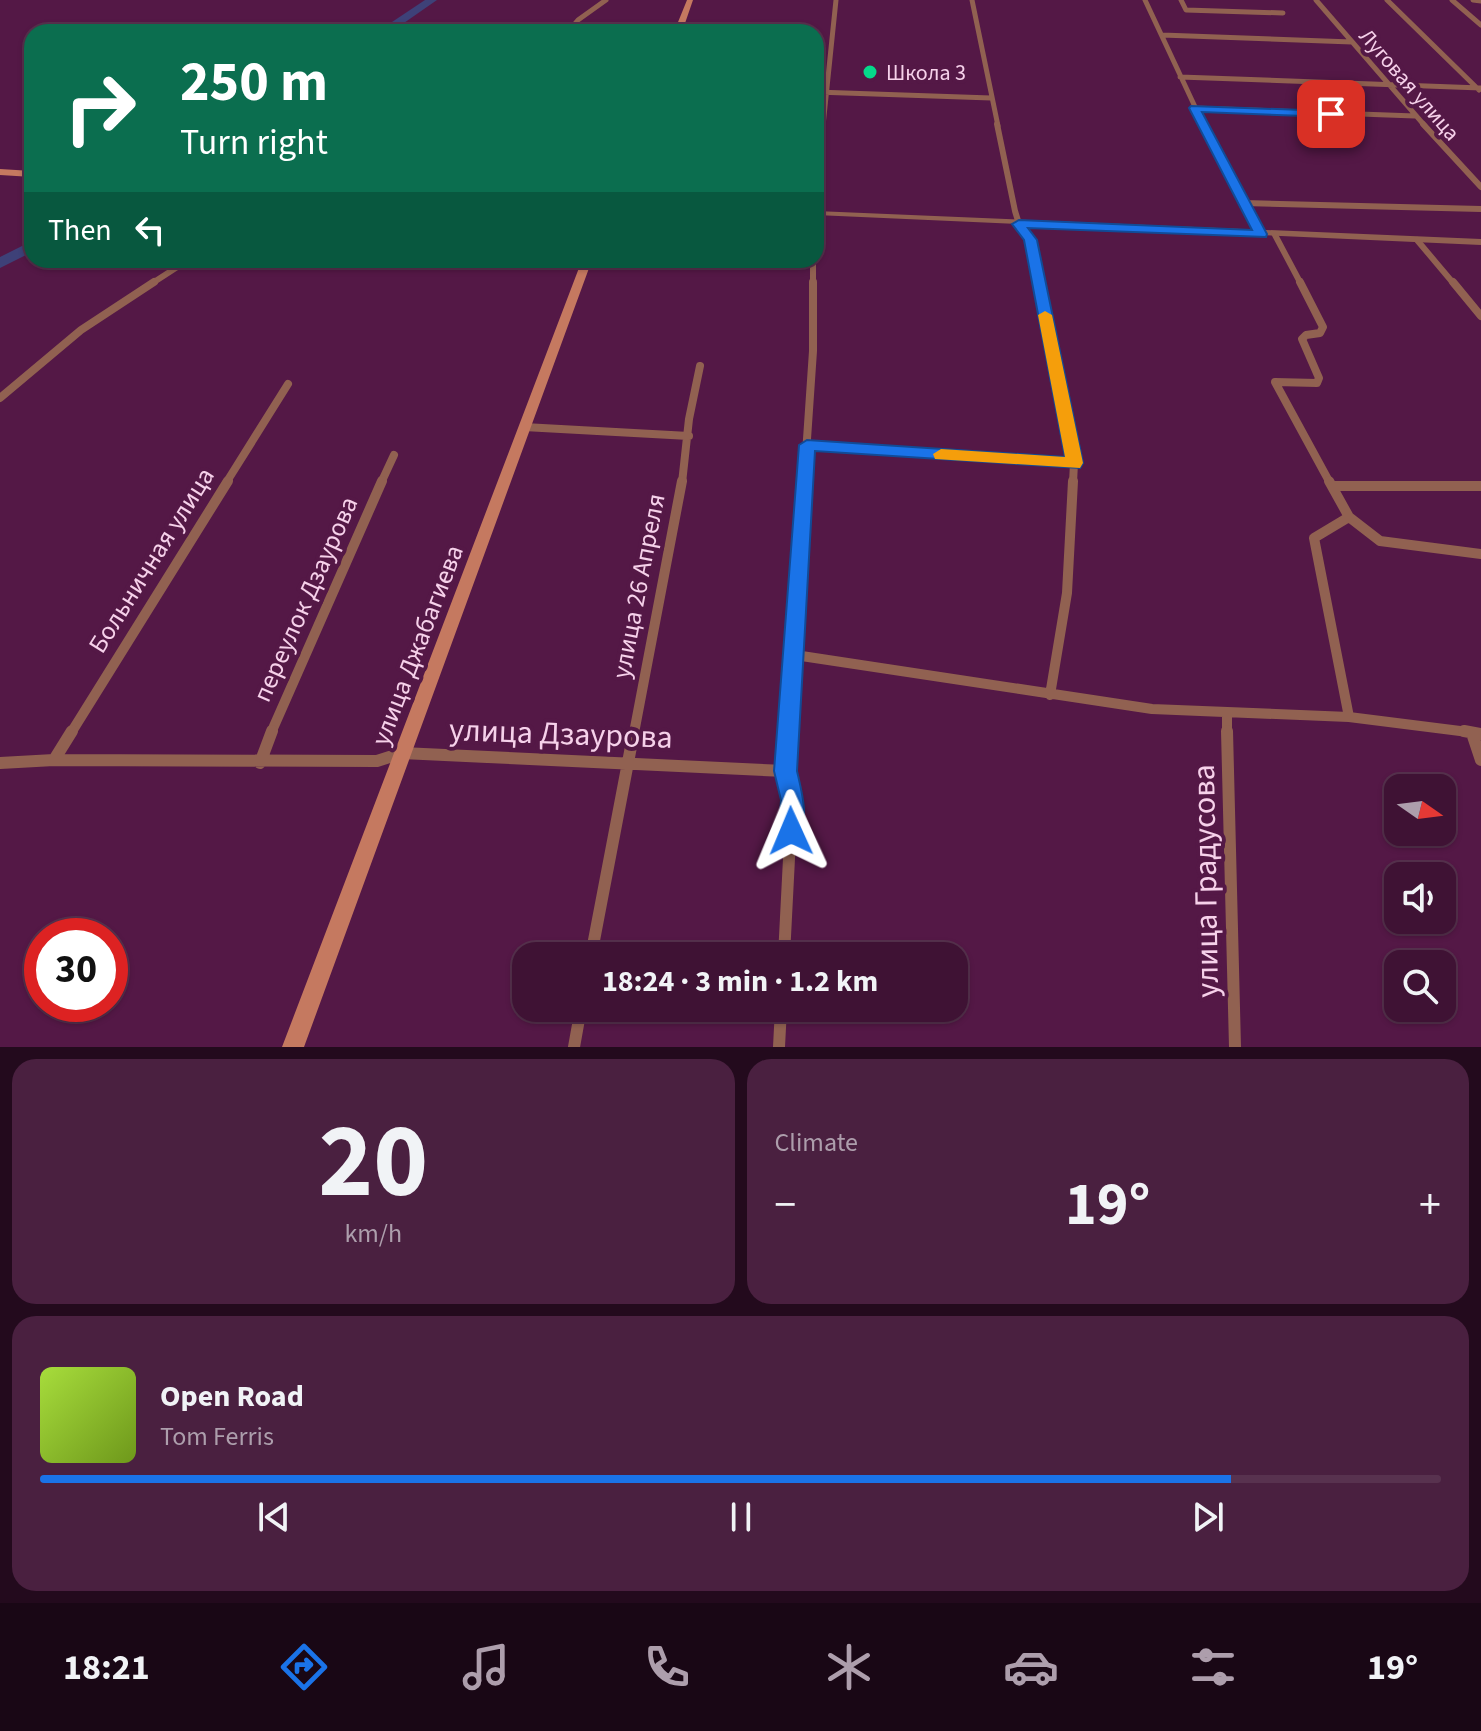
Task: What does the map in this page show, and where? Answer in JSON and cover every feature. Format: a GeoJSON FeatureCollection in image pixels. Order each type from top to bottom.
{"type":"FeatureCollection","features":[{"type":"Feature","properties":{"kind":"main road"},"geometry":{"type":"LineString","coordinates":[[681,24],[690,0]]}},
{"type":"Feature","properties":{"kind":"main road"},"geometry":{"type":"LineString","coordinates":[[0,172],[24,174]]}},
{"type":"Feature","properties":{"kind":"main road","name":"улица Джабагиева"},"geometry":{"type":"LineString","coordinates":[[293,1047],[584,268]]}},
{"type":"Feature","properties":{"kind":"street"},"geometry":{"type":"LineString","coordinates":[[575,24],[606,0]]}},
{"type":"Feature","properties":{"kind":"street"},"geometry":{"type":"LineString","coordinates":[[824,126],[836,0]]}},
{"type":"Feature","properties":{"kind":"street"},"geometry":{"type":"LineString","coordinates":[[972,0],[1019,224],[1030,240],[1074,463],[1067,593],[1050,695]]}},
{"type":"Feature","properties":{"kind":"street"},"geometry":{"type":"LineString","coordinates":[[1145,0],[1194,108],[1261,234]]}},
{"type":"Feature","properties":{"kind":"street"},"geometry":{"type":"LineString","coordinates":[[1181,0],[1186,10],[1283,13]]}},
{"type":"Feature","properties":{"kind":"street","name":"Луговая улица"},"geometry":{"type":"LineString","coordinates":[[1316,0],[1415,116],[1481,187]]}},
{"type":"Feature","properties":{"kind":"street"},"geometry":{"type":"LineString","coordinates":[[1387,0],[1480,89]]}},
{"type":"Feature","properties":{"kind":"street"},"geometry":{"type":"LineString","coordinates":[[1452,0],[1481,25]]}},
{"type":"Feature","properties":{"kind":"street"},"geometry":{"type":"LineString","coordinates":[[1473,0],[1481,1]]}},
{"type":"Feature","properties":{"kind":"street"},"geometry":{"type":"LineString","coordinates":[[1162,35],[1352,42]]}},
{"type":"Feature","properties":{"kind":"street"},"geometry":{"type":"LineString","coordinates":[[1180,77],[1480,89]]}},
{"type":"Feature","properties":{"kind":"street"},"geometry":{"type":"LineString","coordinates":[[824,92],[991,98]]}},
{"type":"Feature","properties":{"kind":"street"},"geometry":{"type":"LineString","coordinates":[[1194,108],[1415,116]]}},
{"type":"Feature","properties":{"kind":"street"},"geometry":{"type":"LineString","coordinates":[[1244,203],[1481,209]]}},
{"type":"Feature","properties":{"kind":"street"},"geometry":{"type":"LineString","coordinates":[[824,213],[1481,242]]}},
{"type":"Feature","properties":{"kind":"street"},"geometry":{"type":"LineString","coordinates":[[1275,235],[1323,327],[1320,333],[1306,335],[1302,339],[1319,378],[1317,383],[1275,382],[1349,517],[1380,541],[1481,554]]}},
{"type":"Feature","properties":{"kind":"street"},"geometry":{"type":"LineString","coordinates":[[1417,240],[1481,316]]}},
{"type":"Feature","properties":{"kind":"street"},"geometry":{"type":"LineString","coordinates":[[0,398],[81,330],[176,268]]}},
{"type":"Feature","properties":{"kind":"street"},"geometry":{"type":"LineString","coordinates":[[785,942],[792,800],[785,771],[813,351],[813,268]]}},
{"type":"Feature","properties":{"kind":"street","name":"улица 26 Апреля"},"geometry":{"type":"LineString","coordinates":[[594,942],[700,366]]}},
{"type":"Feature","properties":{"kind":"street","name":"Больничная улица"},"geometry":{"type":"LineString","coordinates":[[54,760],[288,384]]}},
{"type":"Feature","properties":{"kind":"street"},"geometry":{"type":"LineString","coordinates":[[524,427],[689,436]]}},
{"type":"Feature","properties":{"kind":"street"},"geometry":{"type":"LineString","coordinates":[[807,445],[1074,463]]}},
{"type":"Feature","properties":{"kind":"street","name":"переулок Дзаурова"},"geometry":{"type":"LineString","coordinates":[[260,763],[278,714],[394,455]]}},
{"type":"Feature","properties":{"kind":"street"},"geometry":{"type":"LineString","coordinates":[[1333,486],[1481,486]]}},
{"type":"Feature","properties":{"kind":"street"},"geometry":{"type":"LineString","coordinates":[[1349,517],[1314,538],[1349,717]]}},
{"type":"Feature","properties":{"kind":"street"},"geometry":{"type":"LineString","coordinates":[[795,655],[1152,709],[1349,717],[1421,724],[1476,733],[1481,760]]}},
{"type":"Feature","properties":{"kind":"street","name":"улица Градусова"},"geometry":{"type":"LineString","coordinates":[[1227,714],[1235,1047]]}},
{"type":"Feature","properties":{"kind":"street","name":"улица Дзаурова"},"geometry":{"type":"LineString","coordinates":[[0,763],[54,760],[377,761],[402,753],[629,761],[785,771]]}},
{"type":"Feature","properties":{"kind":"street"},"geometry":{"type":"LineString","coordinates":[[574,1047],[578,1022]]}},
{"type":"Feature","properties":{"kind":"street"},"geometry":{"type":"LineString","coordinates":[[779,1047],[780,1022]]}},
{"type":"Feature","properties":{"kind":"waterway"},"geometry":{"type":"LineString","coordinates":[[395,24],[432,0]]}},
{"type":"Feature","properties":{"kind":"waterway"},"geometry":{"type":"LineString","coordinates":[[0,263],[24,250]]}},
{"type":"Feature","properties":{"kind":"slow traffic"},"geometry":{"type":"LineString","coordinates":[[941,454],[1074,463],[1045,315]]}},
{"type":"Feature","properties":{"kind":"place","name":"Школа 3"},"geometry":{"type":"Point","coordinates":[870,72]}},
{"type":"Feature","properties":{"kind":"route"},"geometry":{"type":"LineString","coordinates":[[791,831],[792,800],[785,771],[807,445],[1074,463],[1030,240],[1019,224],[1261,234],[1194,108],[1331,114]]}}]}
